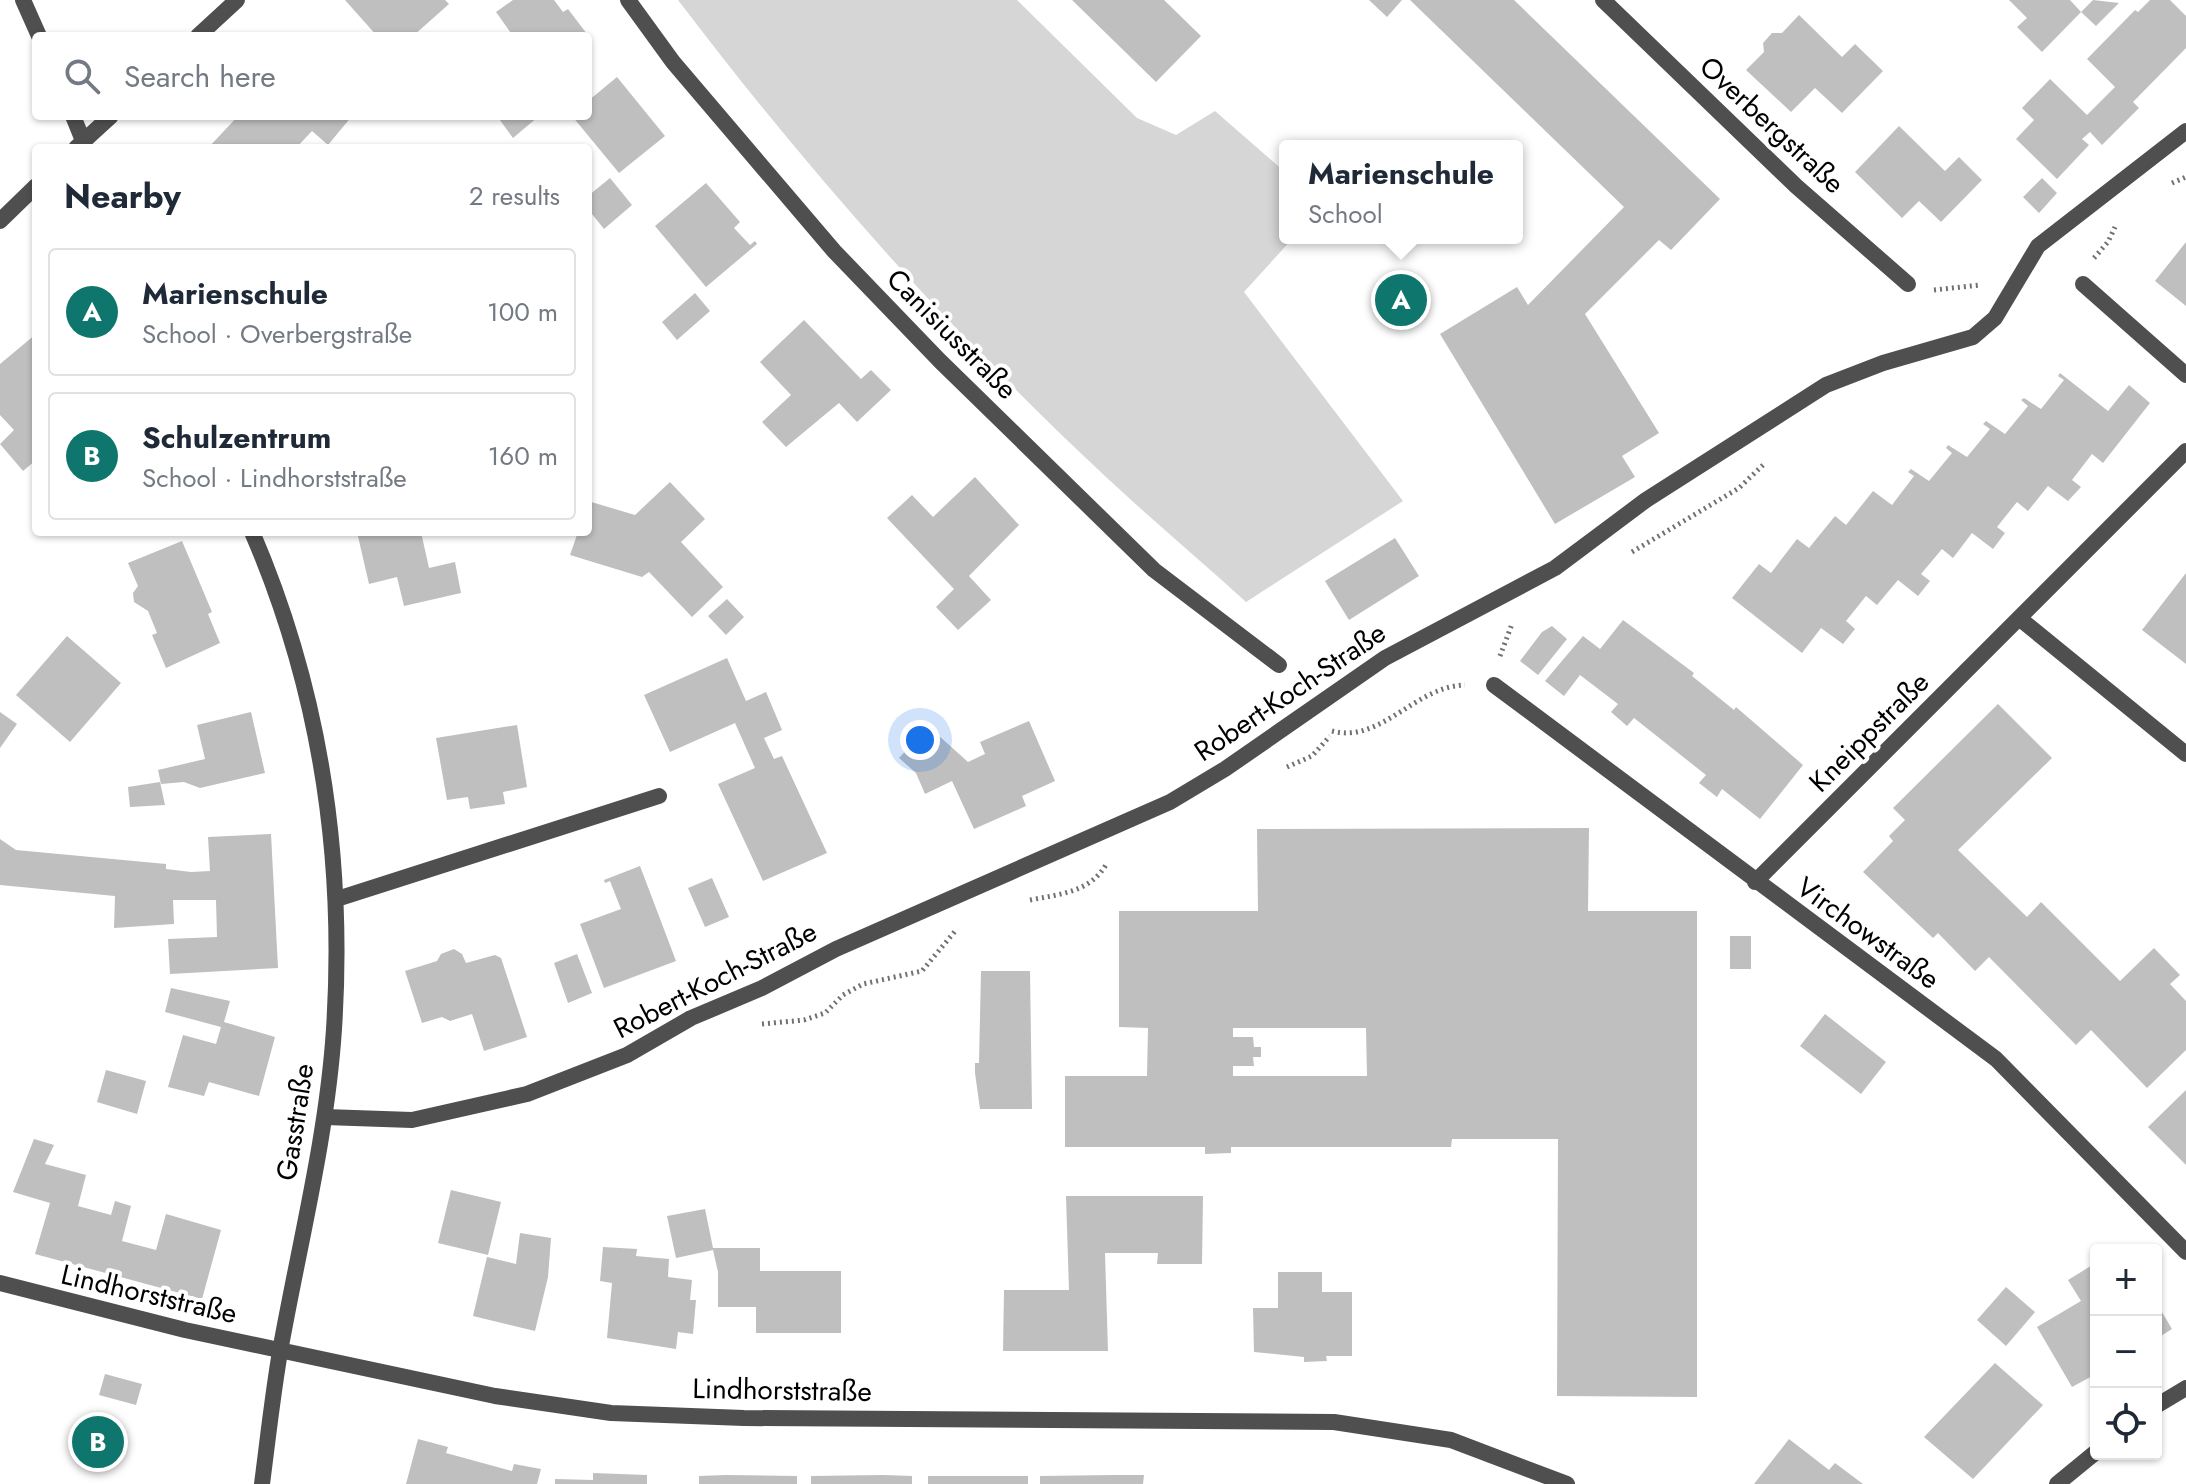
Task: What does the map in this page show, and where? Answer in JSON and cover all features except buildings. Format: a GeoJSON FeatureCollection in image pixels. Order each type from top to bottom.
{"type":"FeatureCollection","features":[{"type":"Feature","properties":{"kind":"street"},"geometry":{"type":"LineString","coordinates":[[23,0],[37,32]]}},
{"type":"Feature","properties":{"kind":"street"},"geometry":{"type":"LineString","coordinates":[[202,32],[237,0]]}},
{"type":"Feature","properties":{"kind":"street","name":"Canisiusstraße"},"geometry":{"type":"LineString","coordinates":[[628,0],[673,62],[834,251],[940,361],[1154,570],[1279,665]]}},
{"type":"Feature","properties":{"kind":"street","name":"Overbergstraße"},"geometry":{"type":"LineString","coordinates":[[1603,0],[1796,186],[1914,289]]}},
{"type":"Feature","properties":{"kind":"street"},"geometry":{"type":"LineString","coordinates":[[74,120],[81,144]]}},
{"type":"Feature","properties":{"kind":"street"},"geometry":{"type":"LineString","coordinates":[[84,144],[107,120]]}},
{"type":"Feature","properties":{"kind":"street","name":"Robert-Koch-Straße"},"geometry":{"type":"LineString","coordinates":[[325,1117],[412,1120],[527,1094],[627,1055],[691,1018],[762,988],[836,949],[1170,802],[1437,628],[1555,568],[1742,436],[1826,385],[1883,363],[1973,337],[1995,318],[2038,246],[2186,131]]}},
{"type":"Feature","properties":{"kind":"street"},"geometry":{"type":"LineString","coordinates":[[0,221],[32,190]]}},
{"type":"Feature","properties":{"kind":"street"},"geometry":{"type":"LineString","coordinates":[[2083,284],[2186,375]]}},
{"type":"Feature","properties":{"kind":"street","name":"Kneippstraße"},"geometry":{"type":"LineString","coordinates":[[1755,882],[2186,451]]}},
{"type":"Feature","properties":{"kind":"street","name":"Gasstraße"},"geometry":{"type":"LineString","coordinates":[[253,536],[303,672],[328,794],[337,899],[334,1029],[325,1117],[280,1350],[262,1484]]}},
{"type":"Feature","properties":{"kind":"street"},"geometry":{"type":"LineString","coordinates":[[2019,618],[2186,754]]}},
{"type":"Feature","properties":{"kind":"street","name":"Virchowstraße"},"geometry":{"type":"LineString","coordinates":[[1494,685],[1996,1059],[2186,1252]]}},
{"type":"Feature","properties":{"kind":"street"},"geometry":{"type":"LineString","coordinates":[[337,899],[659,796]]}},
{"type":"Feature","properties":{"kind":"street","name":"Lindhorststraße"},"geometry":{"type":"LineString","coordinates":[[0,1283],[52,1298],[495,1396],[611,1413],[744,1418],[1334,1422],[1451,1440],[1567,1484]]}},
{"type":"Feature","properties":{"kind":"street"},"geometry":{"type":"LineString","coordinates":[[2162,1402],[2186,1388]]}},
{"type":"Feature","properties":{"kind":"street"},"geometry":{"type":"LineString","coordinates":[[2057,1484],[2090,1457]]}},
{"type":"Feature","properties":{"kind":"path"},"geometry":{"type":"LineString","coordinates":[[1914,289],[1982,285],[2010,289]]}},
{"type":"Feature","properties":{"kind":"path"},"geometry":{"type":"LineString","coordinates":[[1627,555],[1739,488],[1765,462]]}},
{"type":"Feature","properties":{"kind":"path"},"geometry":{"type":"LineString","coordinates":[[1505,596],[1512,625]]}},
{"type":"Feature","properties":{"kind":"path"},"geometry":{"type":"LineString","coordinates":[[1496,664],[1512,625],[1521,617]]}},
{"type":"Feature","properties":{"kind":"path"},"geometry":{"type":"LineString","coordinates":[[1313,707],[1333,733],[1359,731],[1386,722],[1425,696],[1451,685],[1473,685]]}},
{"type":"Feature","properties":{"kind":"shaded area"},"geometry":{"type":"Polygon","coordinates":[[[678,0],[1017,0],[1137,118],[1176,135],[1215,111],[1279,167],[1279,244],[1288,244],[1244,292],[1403,501],[1246,602],[1106,477],[991,365],[882,248],[678,0]]]}},
{"type":"Feature","properties":{"kind":"place","name":"Marienschule"},"geometry":{"type":"Point","coordinates":[1401,300]}},
{"type":"Feature","properties":{"kind":"place","name":"Schulzentrum"},"geometry":{"type":"Point","coordinates":[98,1442]}}]}
